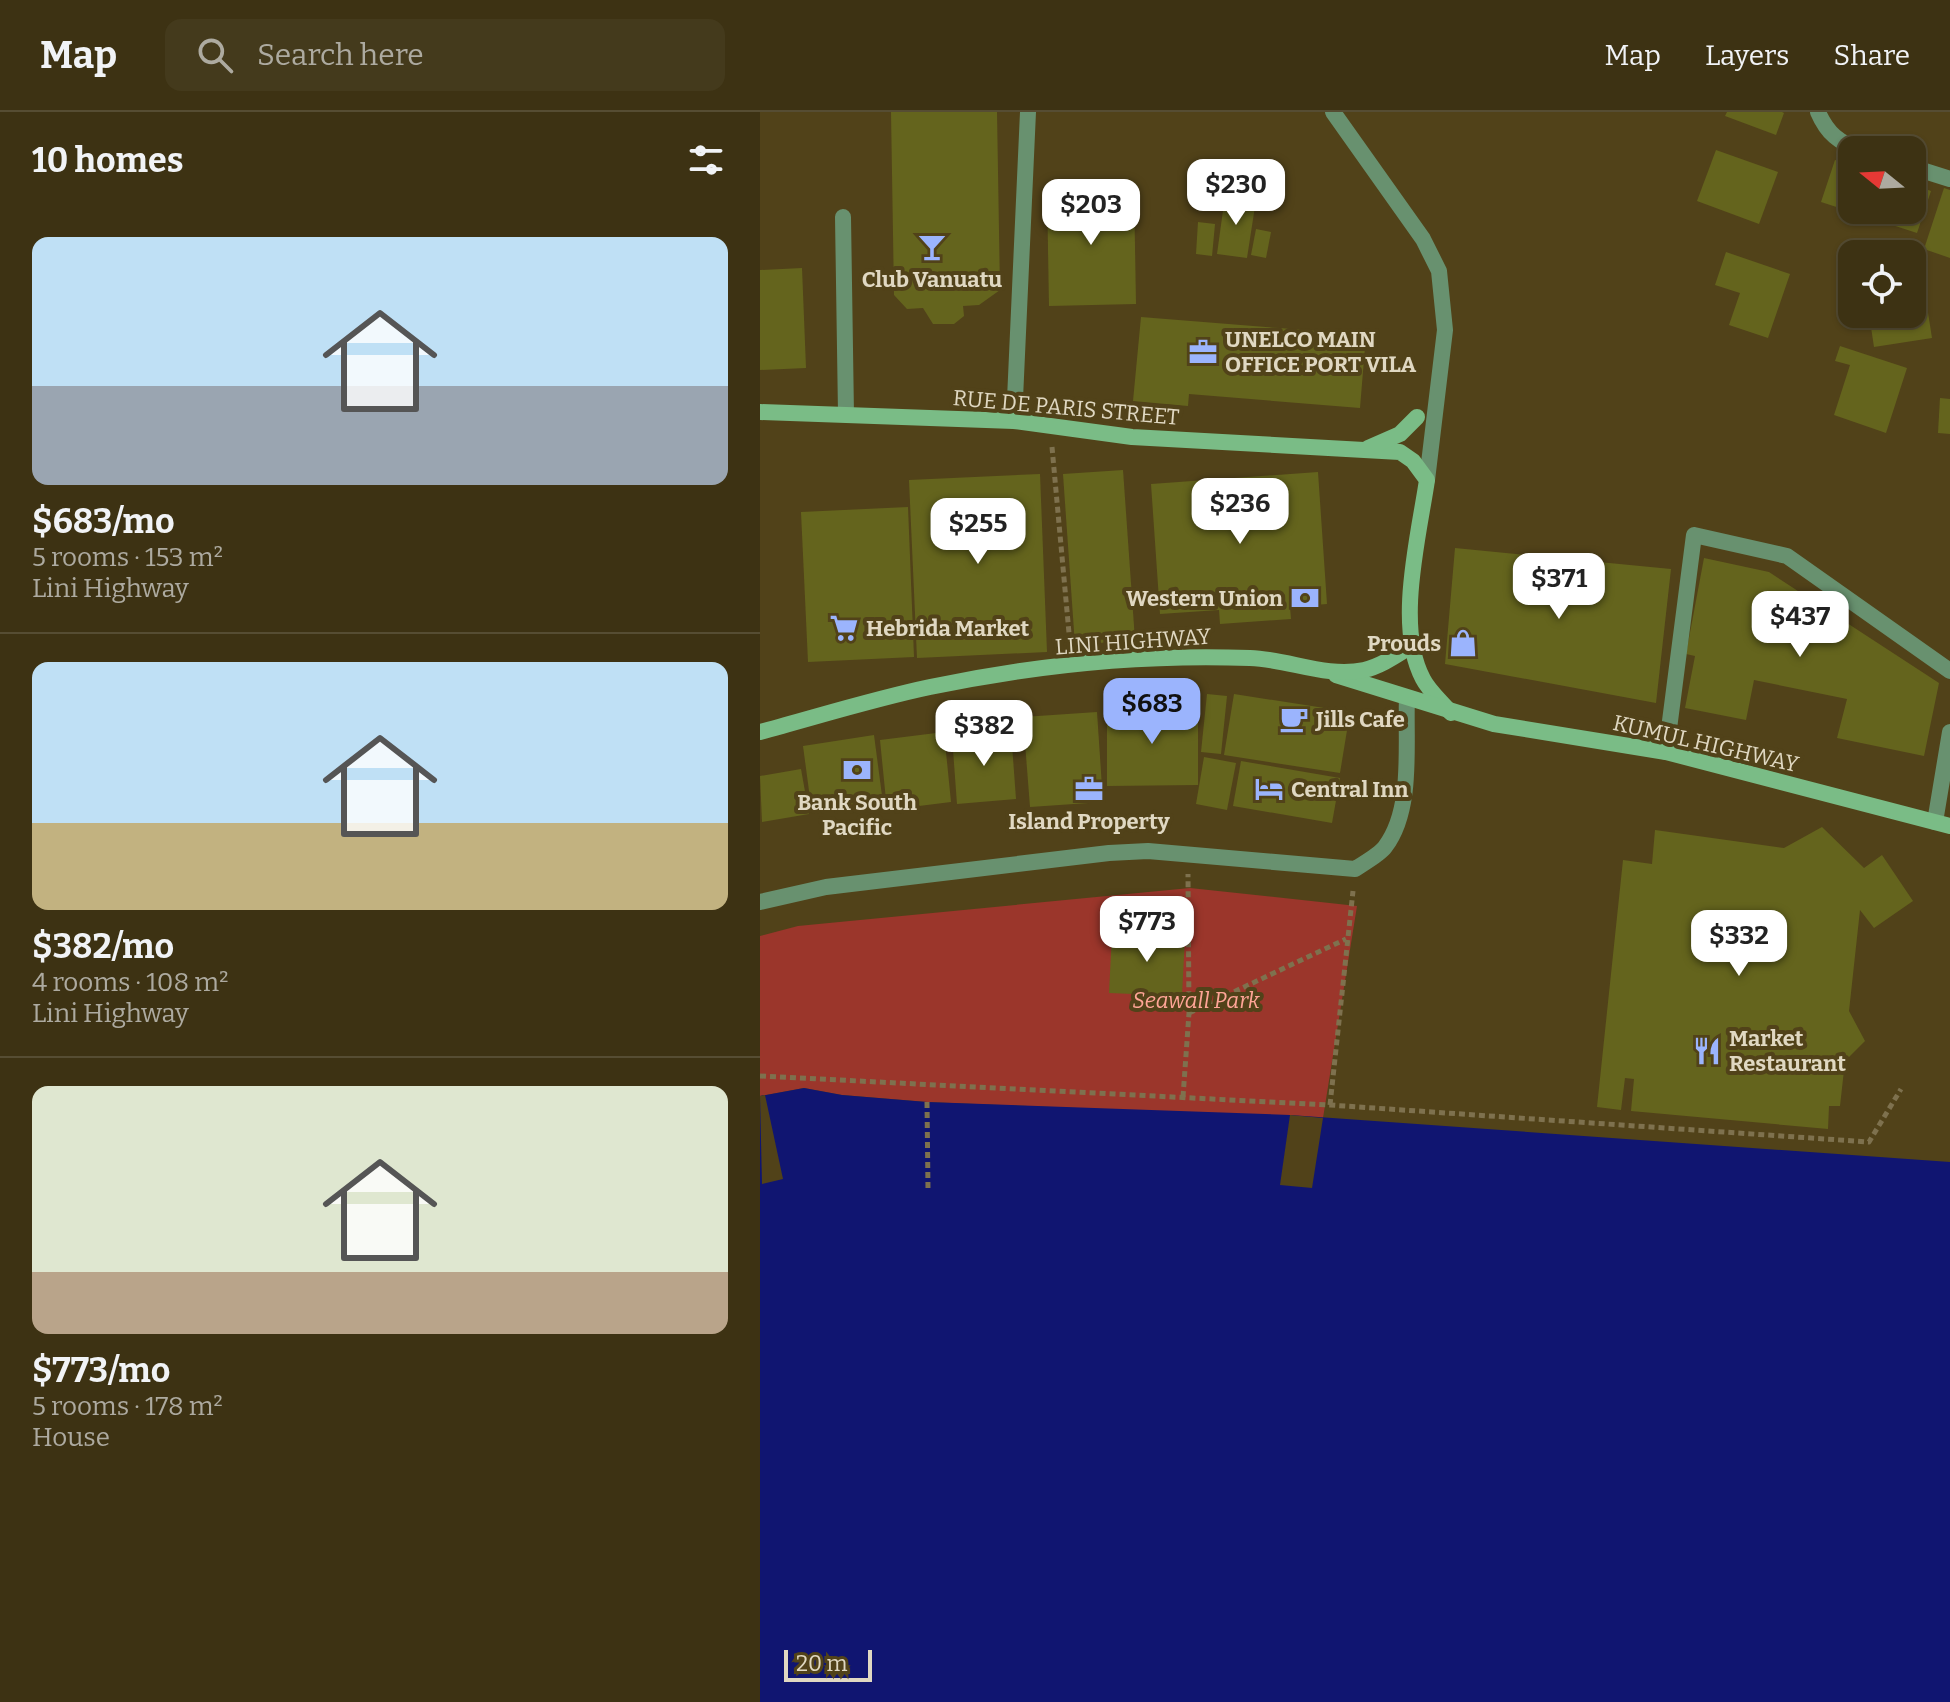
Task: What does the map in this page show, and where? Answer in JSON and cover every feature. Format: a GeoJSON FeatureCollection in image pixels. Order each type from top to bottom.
{"type":"FeatureCollection","features":[{"type":"Feature","properties":{"kind":"street"},"geometry":{"type":"LineString","coordinates":[[1014,421],[1028,112]]}},
{"type":"Feature","properties":{"kind":"street"},"geometry":{"type":"LineString","coordinates":[[1333,112],[1423,239],[1439,271],[1446,309],[1411,597],[1413,645],[1423,679],[1451,713]]}},
{"type":"Feature","properties":{"kind":"street"},"geometry":{"type":"LineString","coordinates":[[1818,112],[1824,126],[1838,141]]}},
{"type":"Feature","properties":{"kind":"street"},"geometry":{"type":"LineString","coordinates":[[1926,171],[1950,179]]}},
{"type":"Feature","properties":{"kind":"street"},"geometry":{"type":"LineString","coordinates":[[843,217],[846,414]]}},
{"type":"Feature","properties":{"kind":"street","name":"RUE DE PARIS STREET"},"geometry":{"type":"LineString","coordinates":[[1368,448],[1400,434],[1417,417],[1436,387]]}},
{"type":"Feature","properties":{"kind":"street","name":"RUE DE PARIS STREET"},"geometry":{"type":"LineString","coordinates":[[760,412],[1014,421],[1132,437],[1368,448],[1400,452],[1413,461],[1427,480]]}},
{"type":"Feature","properties":{"kind":"street"},"geometry":{"type":"LineString","coordinates":[[1666,752],[1694,535],[1787,556],[1950,671]]}},
{"type":"Feature","properties":{"kind":"street","name":"LINI HIGHWAY"},"geometry":{"type":"LineString","coordinates":[[1323,670],[1364,670],[1413,645]]}},
{"type":"Feature","properties":{"kind":"street","name":"LINI HIGHWAY"},"geometry":{"type":"LineString","coordinates":[[760,732],[930,687],[1072,665],[1149,657],[1270,659],[1323,670],[1451,713]]}},
{"type":"Feature","properties":{"kind":"street"},"geometry":{"type":"LineString","coordinates":[[760,902],[826,887],[1066,857],[1148,851],[1356,868],[1385,848],[1397,822],[1403,797],[1407,698]]}},
{"type":"Feature","properties":{"kind":"street","name":"KUMUL HIGHWAY"},"geometry":{"type":"LineString","coordinates":[[1451,713],[1494,724],[1666,752],[1943,824]]}},
{"type":"Feature","properties":{"kind":"street"},"geometry":{"type":"LineString","coordinates":[[1943,824],[1950,732]]}},
{"type":"Feature","properties":{"kind":"path"},"geometry":{"type":"LineString","coordinates":[[1050,427],[1072,665]]}},
{"type":"Feature","properties":{"kind":"path"},"geometry":{"type":"LineString","coordinates":[[1183,1097],[1189,1013],[1188,854]]}},
{"type":"Feature","properties":{"kind":"path"},"geometry":{"type":"LineString","coordinates":[[1330,1105],[1356,868]]}},
{"type":"Feature","properties":{"kind":"path"},"geometry":{"type":"LineString","coordinates":[[1189,1013],[1346,939]]}},
{"type":"Feature","properties":{"kind":"path"},"geometry":{"type":"LineString","coordinates":[[760,1076],[1330,1105],[1869,1142],[1901,1089]]}},
{"type":"Feature","properties":{"kind":"path"},"geometry":{"type":"LineString","coordinates":[[927,1102],[928,1190]]}},
{"type":"Feature","properties":{"kind":"green space","name":"Seawall Park"},"geometry":{"type":"Polygon","coordinates":[[[1190,888],[1357,906],[1323,1118],[927,1102],[842,1095],[804,1088],[760,1096],[760,936],[798,926],[1190,888]]]}},
{"type":"Feature","properties":{"kind":"shaded area"},"geometry":{"type":"Polygon","coordinates":[[[804,1088],[842,1095],[927,1102],[1290,1115],[1950,1162],[1950,1702],[760,1702],[760,1096],[804,1088]]]}},
{"type":"Feature","properties":{"kind":"pier"},"geometry":{"type":"Polygon","coordinates":[[[765,1095],[783,1179],[762,1184],[760,1096],[765,1095]]]}},
{"type":"Feature","properties":{"kind":"pier"},"geometry":{"type":"Polygon","coordinates":[[[1290,1115],[1323,1118],[1312,1188],[1280,1185],[1290,1115]]]}},
{"type":"Feature","properties":{"kind":"building"},"geometry":{"type":"Polygon","coordinates":[[[891,112],[997,112],[1000,290],[979,305],[963,306],[964,316],[954,324],[933,324],[923,308],[907,309],[894,295],[891,112]]]}},
{"type":"Feature","properties":{"kind":"building"},"geometry":{"type":"Polygon","coordinates":[[[1727,112],[1784,113],[1776,135],[1725,116],[1727,112]]]}},
{"type":"Feature","properties":{"kind":"building"},"geometry":{"type":"Polygon","coordinates":[[[1716,150],[1778,172],[1759,224],[1697,201],[1716,150]]]}},
{"type":"Feature","properties":{"kind":"building"},"geometry":{"type":"Polygon","coordinates":[[[1835,160],[1838,161],[1838,207],[1821,202],[1835,160]]]}},
{"type":"Feature","properties":{"kind":"building"},"geometry":{"type":"Polygon","coordinates":[[[1944,188],[1950,190],[1950,258],[1926,250],[1944,188]]]}},
{"type":"Feature","properties":{"kind":"building"},"geometry":{"type":"Polygon","coordinates":[[[1134,189],[1136,304],[1049,306],[1047,190],[1134,189]]]}},
{"type":"Feature","properties":{"kind":"building"},"geometry":{"type":"Polygon","coordinates":[[[1926,189],[1931,191],[1926,206],[1926,189]]]}},
{"type":"Feature","properties":{"kind":"building"},"geometry":{"type":"Polygon","coordinates":[[[1225,196],[1256,200],[1247,258],[1217,254],[1225,196]]]}},
{"type":"Feature","properties":{"kind":"building"},"geometry":{"type":"Polygon","coordinates":[[[1198,222],[1215,224],[1212,256],[1196,254],[1198,222]]]}},
{"type":"Feature","properties":{"kind":"building"},"geometry":{"type":"Polygon","coordinates":[[[1889,224],[1920,224],[1917,233],[1889,224]]]}},
{"type":"Feature","properties":{"kind":"building"},"geometry":{"type":"Polygon","coordinates":[[[1256,229],[1271,232],[1266,258],[1251,255],[1256,229]]]}},
{"type":"Feature","properties":{"kind":"building"},"geometry":{"type":"Polygon","coordinates":[[[1726,252],[1790,274],[1768,338],[1729,325],[1740,293],[1715,285],[1726,252]]]}},
{"type":"Feature","properties":{"kind":"building"},"geometry":{"type":"Polygon","coordinates":[[[802,268],[806,368],[760,370],[760,270],[802,268]]]}},
{"type":"Feature","properties":{"kind":"building"},"geometry":{"type":"Polygon","coordinates":[[[1926,300],[1932,338],[1874,347],[1871,328],[1926,328],[1926,300]]]}},
{"type":"Feature","properties":{"kind":"building"},"geometry":{"type":"Polygon","coordinates":[[[1141,317],[1366,335],[1360,408],[1189,394],[1188,406],[1133,401],[1141,317]]]}},
{"type":"Feature","properties":{"kind":"building"},"geometry":{"type":"Polygon","coordinates":[[[1840,346],[1907,368],[1886,433],[1834,415],[1850,365],[1835,361],[1840,346]]]}},
{"type":"Feature","properties":{"kind":"building"},"geometry":{"type":"Polygon","coordinates":[[[1940,398],[1950,399],[1950,434],[1938,433],[1940,398]]]}},
{"type":"Feature","properties":{"kind":"building"},"geometry":{"type":"Polygon","coordinates":[[[1123,470],[1135,640],[1075,645],[1063,474],[1123,470]]]}},
{"type":"Feature","properties":{"kind":"building"},"geometry":{"type":"Polygon","coordinates":[[[1318,472],[1327,604],[1290,607],[1291,619],[1220,624],[1219,610],[1160,614],[1151,484],[1318,472]]]}},
{"type":"Feature","properties":{"kind":"building"},"geometry":{"type":"Polygon","coordinates":[[[1040,474],[1047,652],[917,658],[909,480],[1040,474]]]}},
{"type":"Feature","properties":{"kind":"building"},"geometry":{"type":"Polygon","coordinates":[[[908,507],[914,657],[808,662],[801,512],[908,507]]]}},
{"type":"Feature","properties":{"kind":"building"},"geometry":{"type":"Polygon","coordinates":[[[1455,548],[1671,569],[1656,703],[1445,664],[1455,548]]]}},
{"type":"Feature","properties":{"kind":"building"},"geometry":{"type":"Polygon","coordinates":[[[1704,558],[1769,572],[1939,683],[1924,756],[1837,738],[1847,699],[1754,680],[1746,720],[1685,708],[1695,656],[1686,654],[1704,558]]]}},
{"type":"Feature","properties":{"kind":"building"},"geometry":{"type":"Polygon","coordinates":[[[1207,694],[1227,696],[1221,754],[1201,752],[1207,694]]]}},
{"type":"Feature","properties":{"kind":"building"},"geometry":{"type":"Polygon","coordinates":[[[1234,694],[1350,712],[1340,773],[1224,755],[1234,694]]]}},
{"type":"Feature","properties":{"kind":"building"},"geometry":{"type":"Polygon","coordinates":[[[1198,705],[1198,785],[1107,786],[1107,706],[1198,705]]]}},
{"type":"Feature","properties":{"kind":"building"},"geometry":{"type":"Polygon","coordinates":[[[1097,712],[1103,802],[1030,807],[1023,717],[1097,712]]]}},
{"type":"Feature","properties":{"kind":"building"},"geometry":{"type":"Polygon","coordinates":[[[1011,731],[1016,799],[957,804],[952,736],[1011,731]]]}},
{"type":"Feature","properties":{"kind":"building"},"geometry":{"type":"Polygon","coordinates":[[[944,732],[951,802],[887,810],[880,740],[944,732]]]}},
{"type":"Feature","properties":{"kind":"building"},"geometry":{"type":"Polygon","coordinates":[[[874,735],[883,803],[812,813],[803,746],[874,735]]]}},
{"type":"Feature","properties":{"kind":"building"},"geometry":{"type":"Polygon","coordinates":[[[1204,757],[1236,763],[1227,810],[1196,804],[1204,757]]]}},
{"type":"Feature","properties":{"kind":"building"},"geometry":{"type":"Polygon","coordinates":[[[1241,761],[1340,778],[1332,823],[1233,806],[1241,761]]]}},
{"type":"Feature","properties":{"kind":"building"},"geometry":{"type":"Polygon","coordinates":[[[801,769],[809,814],[762,822],[760,776],[801,769]]]}},
{"type":"Feature","properties":{"kind":"building"},"geometry":{"type":"Polygon","coordinates":[[[1822,827],[1864,868],[1882,855],[1913,901],[1874,928],[1860,910],[1849,1011],[1865,1041],[1845,1061],[1840,1106],[1829,1106],[1828,1129],[1631,1111],[1634,1079],[1625,1078],[1621,1110],[1597,1107],[1623,860],[1652,864],[1655,830],[1784,848],[1822,827]]]}},
{"type":"Feature","properties":{"kind":"building"},"geometry":{"type":"Polygon","coordinates":[[[1112,933],[1185,936],[1182,996],[1109,993],[1112,933]]]}},
{"type":"Feature","properties":{"kind":"place","name":"Club Vanuatu"},"geometry":{"type":"Point","coordinates":[932,247]}},
{"type":"Feature","properties":{"kind":"place","name":"UNELCO MAIN OFFICE PORT VILA"},"geometry":{"type":"Point","coordinates":[1203,352]}},
{"type":"Feature","properties":{"kind":"place","name":"Western Union"},"geometry":{"type":"Point","coordinates":[1305,598]}},
{"type":"Feature","properties":{"kind":"place","name":"Hebrida Market"},"geometry":{"type":"Point","coordinates":[844,628]}},
{"type":"Feature","properties":{"kind":"place","name":"Prouds"},"geometry":{"type":"Point","coordinates":[1463,643]}},
{"type":"Feature","properties":{"kind":"place","name":"Jills Cafe"},"geometry":{"type":"Point","coordinates":[1294,719]}},
{"type":"Feature","properties":{"kind":"place","name":"Bank South Pacific"},"geometry":{"type":"Point","coordinates":[857,770]}},
{"type":"Feature","properties":{"kind":"place","name":"Island Property"},"geometry":{"type":"Point","coordinates":[1089,789]}},
{"type":"Feature","properties":{"kind":"place","name":"Central Inn"},"geometry":{"type":"Point","coordinates":[1269,789]}},
{"type":"Feature","properties":{"kind":"place","name":"Market Restaurant"},"geometry":{"type":"Point","coordinates":[1707,1051]}}]}
